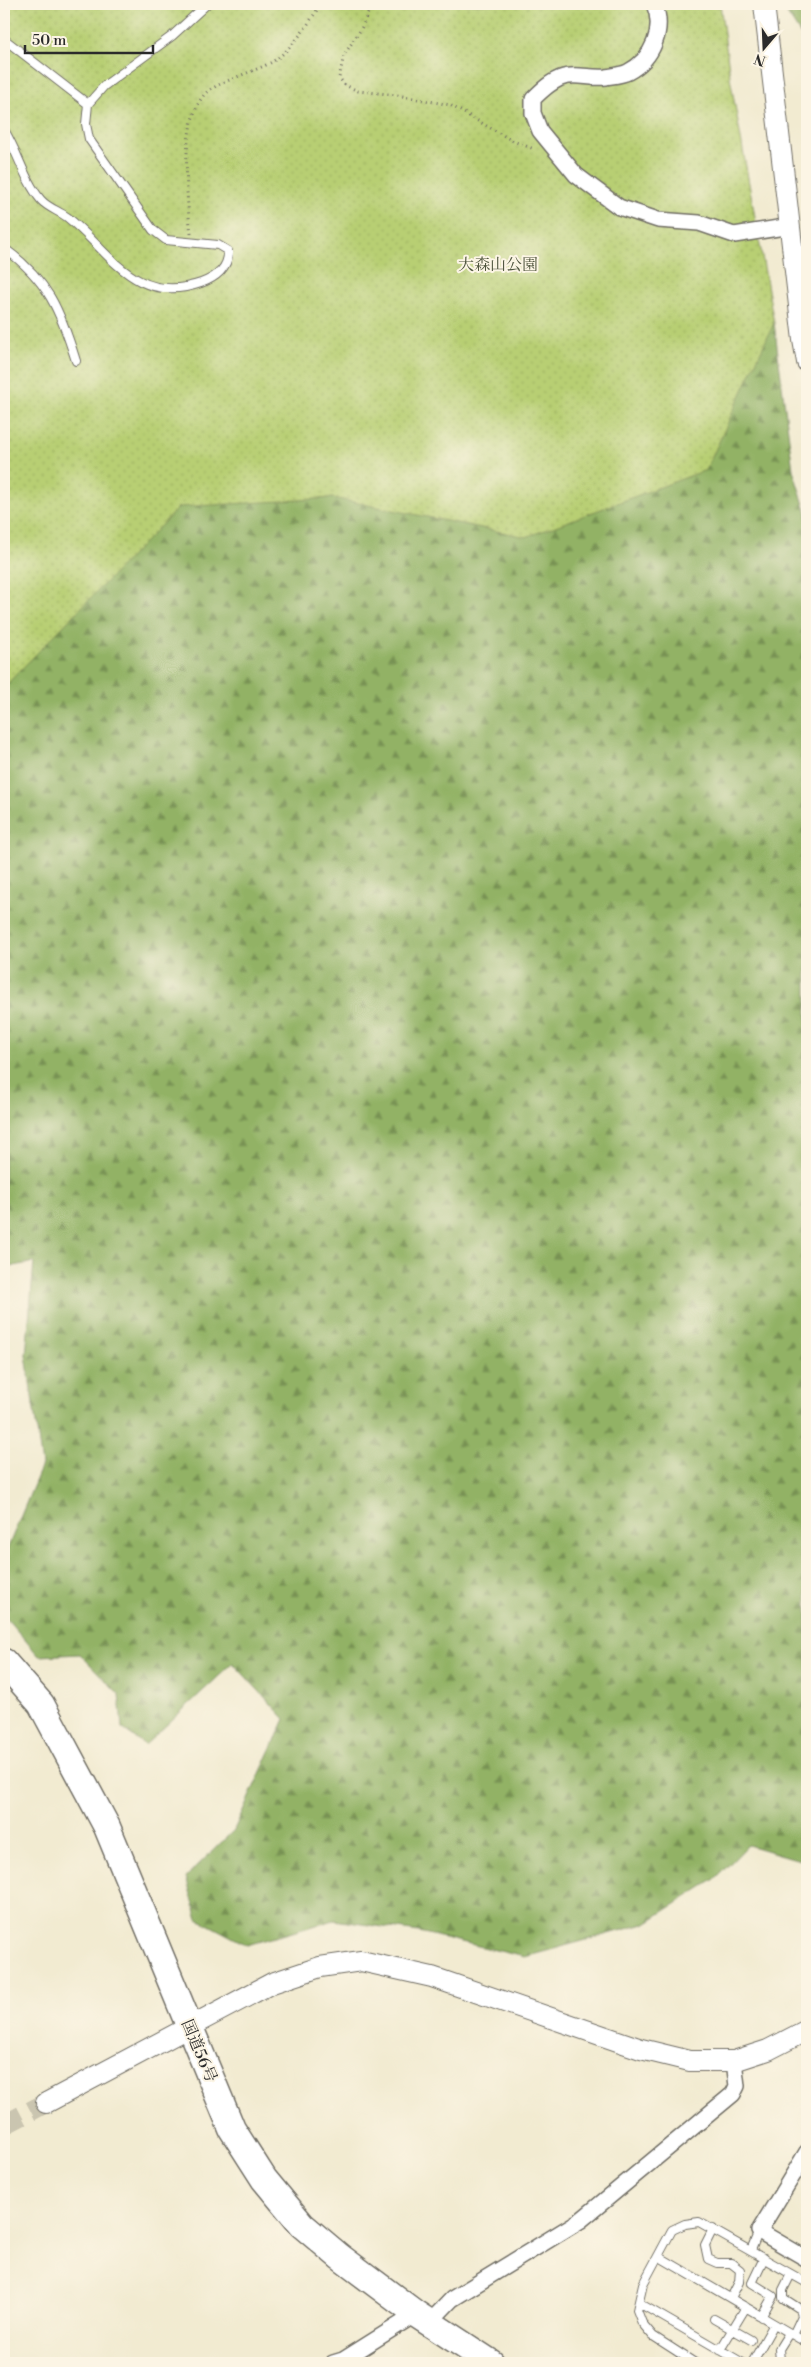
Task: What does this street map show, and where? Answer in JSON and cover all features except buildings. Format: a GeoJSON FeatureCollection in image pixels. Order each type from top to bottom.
{"type":"FeatureCollection","features":[{"type":"Feature","properties":{"kind":"highway","name":"国道56号"},"geometry":{"type":"LineString","coordinates":[[4,1662],[41,1704],[107,1828],[232,2129],[264,2179],[302,2225],[340,2257],[422,2319],[491,2363]]}},
{"type":"Feature","properties":{"kind":"street"},"geometry":{"type":"LineString","coordinates":[[654,4],[658,12],[659,35],[649,54],[628,72],[604,77],[564,77],[545,87],[533,99],[533,113],[540,131],[576,175],[619,206],[658,220],[699,223],[734,235],[791,226]]}},
{"type":"Feature","properties":{"kind":"street"},"geometry":{"type":"LineString","coordinates":[[764,4],[807,362]]}},
{"type":"Feature","properties":{"kind":"street"},"geometry":{"type":"LineString","coordinates":[[46,2103],[189,2029],[272,1983],[320,1967],[361,1961],[432,1977],[641,2049],[690,2061],[734,2061],[768,2050],[807,2030]]}},
{"type":"Feature","properties":{"kind":"street"},"geometry":{"type":"LineString","coordinates":[[333,2363],[422,2319],[581,2220],[733,2094],[737,2086],[734,2061]]}},
{"type":"Feature","properties":{"kind":"street"},"geometry":{"type":"LineString","coordinates":[[807,2152],[759,2231],[807,2259]]}},
{"type":"Feature","properties":{"kind":"lane"},"geometry":{"type":"LineString","coordinates":[[4,130],[14,146],[32,186],[43,202],[67,217],[127,274],[162,288],[185,288],[204,282],[220,272],[228,260],[228,251],[218,245],[166,240],[153,230],[89,139],[86,124],[88,104],[104,86],[172,36],[207,4]]}},
{"type":"Feature","properties":{"kind":"lane"},"geometry":{"type":"LineString","coordinates":[[4,39],[88,104]]}},
{"type":"Feature","properties":{"kind":"lane"},"geometry":{"type":"LineString","coordinates":[[4,248],[36,276],[50,295],[64,324],[76,361]]}},
{"type":"Feature","properties":{"kind":"lane"},"geometry":{"type":"LineString","coordinates":[[694,2363],[653,2336],[642,2323],[637,2310],[643,2284],[672,2230],[685,2224],[699,2222],[807,2283]]}},
{"type":"Feature","properties":{"kind":"lane"},"geometry":{"type":"LineString","coordinates":[[713,2229],[705,2245],[708,2259],[717,2263],[731,2263],[740,2270],[739,2282],[730,2298]]}},
{"type":"Feature","properties":{"kind":"lane"},"geometry":{"type":"LineString","coordinates":[[751,2250],[759,2231]]}},
{"type":"Feature","properties":{"kind":"lane"},"geometry":{"type":"LineString","coordinates":[[658,2256],[807,2344]]}},
{"type":"Feature","properties":{"kind":"lane"},"geometry":{"type":"LineString","coordinates":[[761,2317],[773,2296],[752,2283],[764,2258]]}},
{"type":"Feature","properties":{"kind":"lane"},"geometry":{"type":"LineString","coordinates":[[784,2363],[780,2361],[779,2350],[802,2316],[800,2309],[783,2298],[782,2290],[791,2274]]}},
{"type":"Feature","properties":{"kind":"lane"},"geometry":{"type":"LineString","coordinates":[[639,2303],[743,2363]]}},
{"type":"Feature","properties":{"kind":"lane"},"geometry":{"type":"LineString","coordinates":[[720,2350],[746,2307]]}},
{"type":"Feature","properties":{"kind":"lane"},"geometry":{"type":"LineString","coordinates":[[714,2319],[750,2340]]}},
{"type":"Feature","properties":{"kind":"lane"},"geometry":{"type":"LineString","coordinates":[[752,2363],[774,2324]]}},
{"type":"Feature","properties":{"kind":"path"},"geometry":{"type":"LineString","coordinates":[[192,243],[186,195],[188,140],[196,107],[205,93],[273,61],[302,34],[321,4]]}},
{"type":"Feature","properties":{"kind":"path"},"geometry":{"type":"LineString","coordinates":[[372,4],[361,29],[344,55],[339,78],[345,85],[358,91],[397,95],[450,105],[513,141],[563,158]]}},
{"type":"Feature","properties":{"kind":"green space"},"geometry":{"type":"Polygon","coordinates":[[[4,4],[723,290],[774,323],[793,470],[807,514],[807,1862],[748,1845],[715,1879],[644,1924],[525,1957],[419,1932],[334,1920],[247,1945],[198,1919],[186,1877],[234,1830],[285,1719],[233,1663],[145,1745],[122,1728],[119,1694],[80,1654],[39,1656],[6,1618],[4,1557],[42,1465],[26,1355],[34,1262],[4,1268],[4,4]]]}},
{"type":"Feature","properties":{"kind":"green space","name":"大森山公園"},"geometry":{"type":"Polygon","coordinates":[[[4,4],[720,4],[731,83],[774,323],[706,470],[526,537],[333,498],[179,507],[4,687],[4,4]]]}},
{"type":"Feature","properties":{"kind":"green space"},"geometry":{"type":"Polygon","coordinates":[[[786,4],[807,4],[807,44],[786,12],[786,4]]]}},
{"type":"Feature","properties":{"kind":"tunnel"},"geometry":{"type":"LineString","coordinates":[[4,2125],[46,2103]]}}]}
